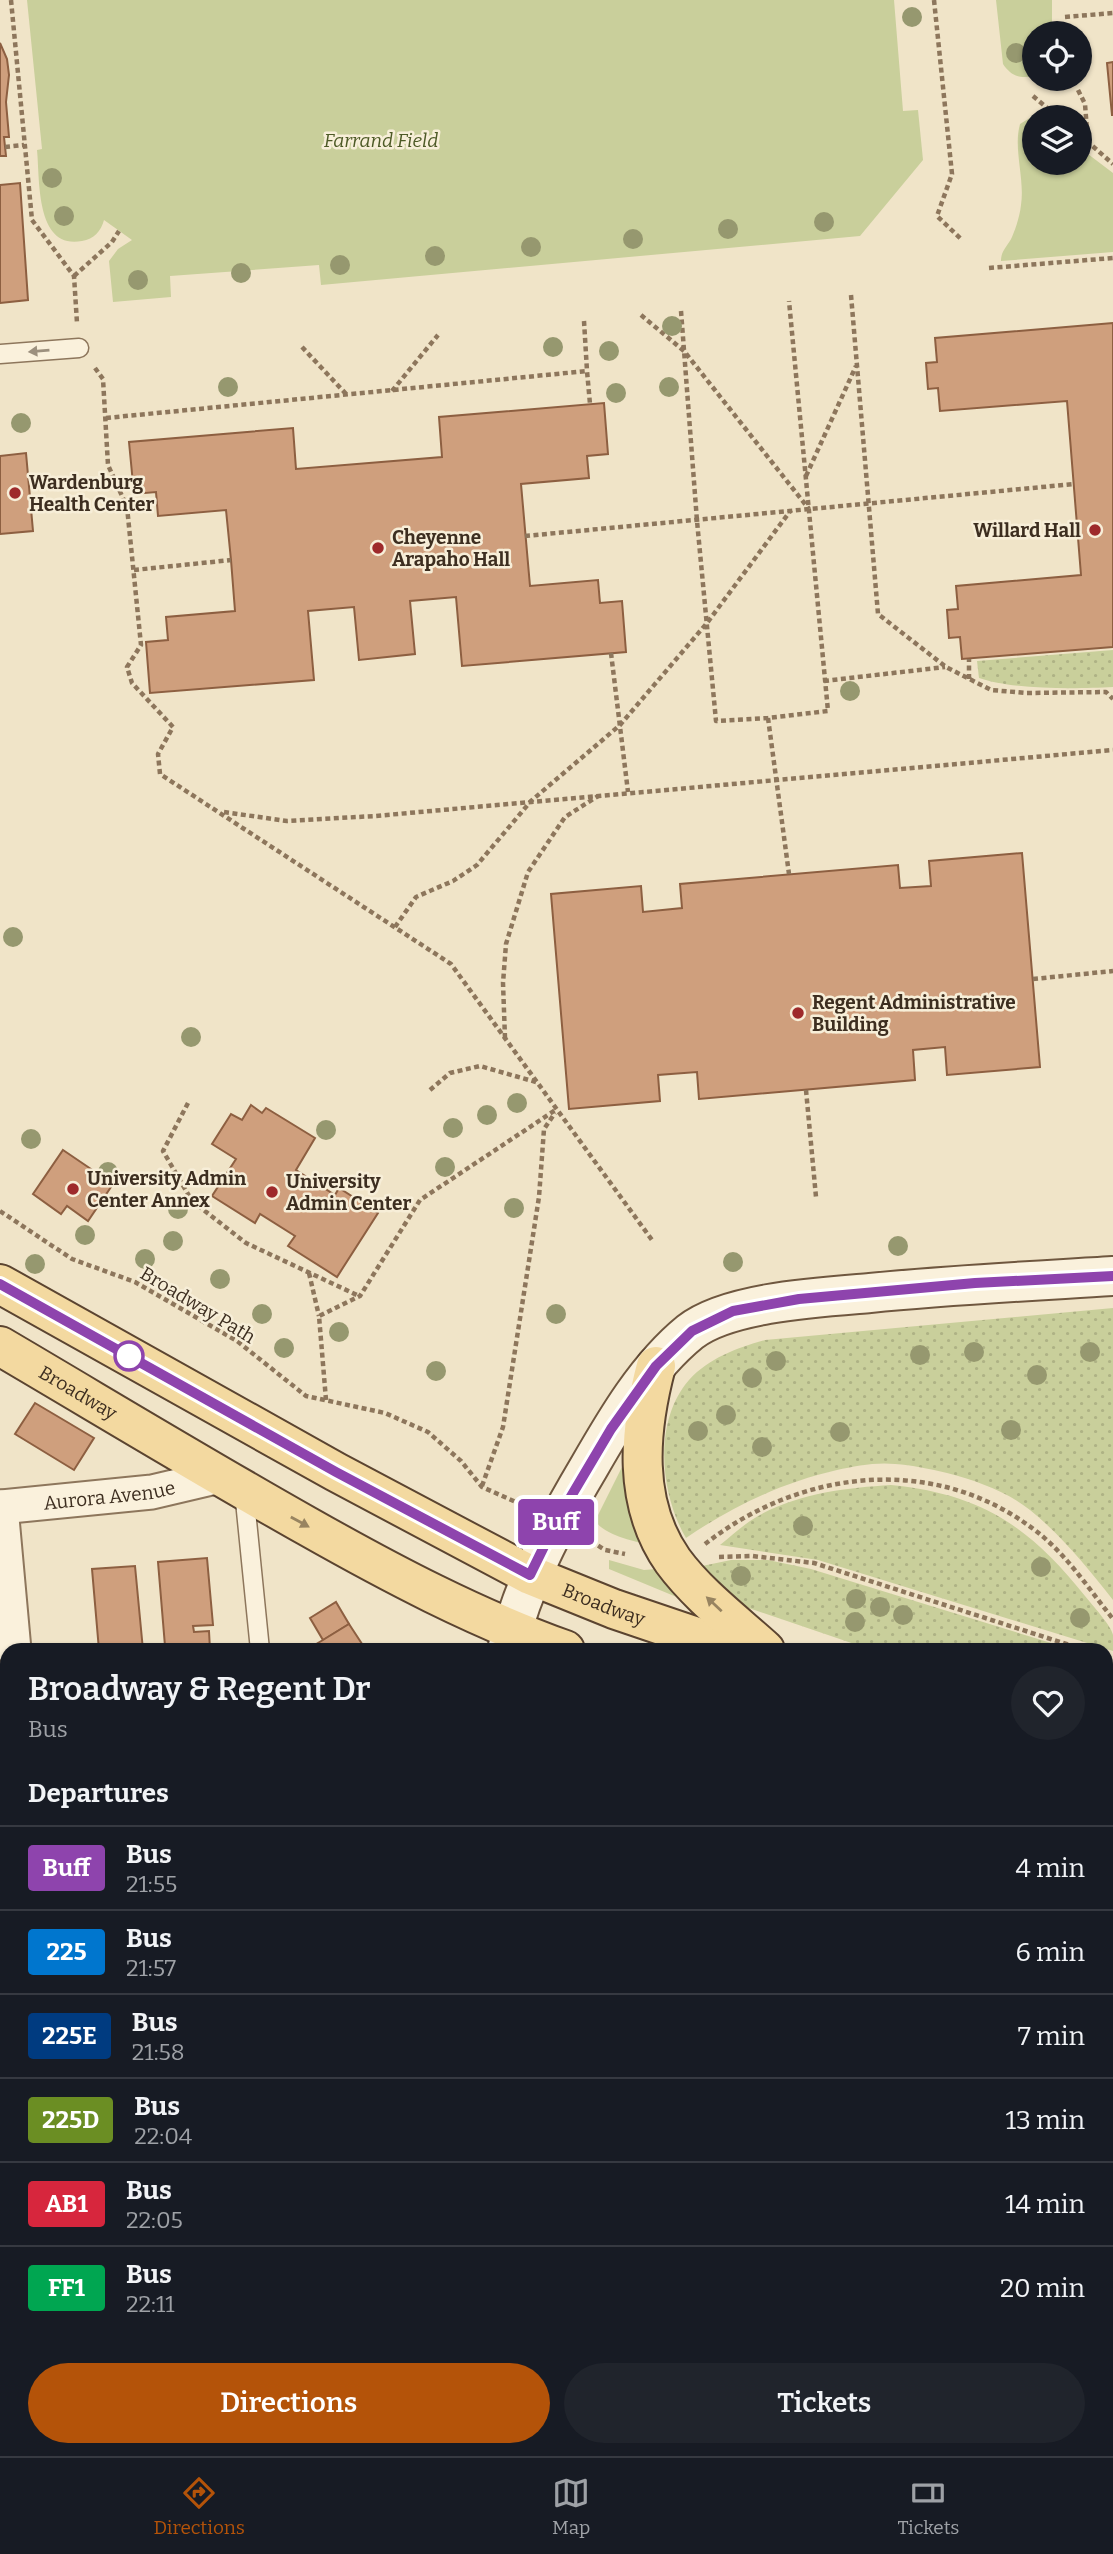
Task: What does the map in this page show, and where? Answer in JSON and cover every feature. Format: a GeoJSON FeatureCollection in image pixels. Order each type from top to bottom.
{"type":"FeatureCollection","features":[{"type":"Feature","properties":{"kind":"main road","name":"Broadway"},"geometry":{"type":"LineString","coordinates":[[0,1284],[336,1472],[530,1575],[614,1609],[714,1643]]}},
{"type":"Feature","properties":{"kind":"main road","name":"Broadway"},"geometry":{"type":"LineString","coordinates":[[0,1346],[232,1483],[509,1640]]}},
{"type":"Feature","properties":{"kind":"main road"},"geometry":{"type":"LineString","coordinates":[[656,1366],[647,1399],[642,1455],[649,1511],[658,1536],[674,1562],[698,1589],[757,1643]]}},
{"type":"Feature","properties":{"kind":"street"},"geometry":{"type":"LineString","coordinates":[[509,1640],[530,1575],[557,1520],[611,1429],[656,1366],[692,1331],[733,1311],[799,1299],[975,1283],[1113,1276]]}},
{"type":"Feature","properties":{"kind":"street","name":"Aurora Avenue"},"geometry":{"type":"LineString","coordinates":[[1,1507],[232,1483]]}},
{"type":"Feature","properties":{"kind":"street"},"geometry":{"type":"LineString","coordinates":[[1,1507],[13,1643]]}},
{"type":"Feature","properties":{"kind":"lane"},"geometry":{"type":"LineString","coordinates":[[0,354],[79,348]]}},
{"type":"Feature","properties":{"kind":"lane"},"geometry":{"type":"LineString","coordinates":[[232,1483],[259,1643]]}},
{"type":"Feature","properties":{"kind":"path"},"geometry":{"type":"LineString","coordinates":[[11,0],[32,220],[74,276],[79,348],[103,379],[108,465],[127,507],[141,645],[127,667],[132,683],[173,727],[158,754],[160,774],[451,964],[652,1240]]}},
{"type":"Feature","properties":{"kind":"path"},"geometry":{"type":"LineString","coordinates":[[934,0],[952,174],[937,216],[961,239]]}},
{"type":"Feature","properties":{"kind":"path"},"geometry":{"type":"LineString","coordinates":[[1065,16],[1113,13]]}},
{"type":"Feature","properties":{"kind":"path"},"geometry":{"type":"LineString","coordinates":[[1033,96],[1044,105]]}},
{"type":"Feature","properties":{"kind":"path"},"geometry":{"type":"LineString","coordinates":[[5,147],[24,145]]}},
{"type":"Feature","properties":{"kind":"path"},"geometry":{"type":"LineString","coordinates":[[1092,146],[1113,163]]}},
{"type":"Feature","properties":{"kind":"path"},"geometry":{"type":"LineString","coordinates":[[74,276],[113,242],[120,230]]}},
{"type":"Feature","properties":{"kind":"path"},"geometry":{"type":"LineString","coordinates":[[989,268],[1113,258]]}},
{"type":"Feature","properties":{"kind":"path"},"geometry":{"type":"LineString","coordinates":[[851,295],[878,614],[946,667],[991,690],[1027,693],[1113,692]]}},
{"type":"Feature","properties":{"kind":"path"},"geometry":{"type":"LineString","coordinates":[[681,312],[716,720],[768,718],[828,711],[789,301]]}},
{"type":"Feature","properties":{"kind":"path"},"geometry":{"type":"LineString","coordinates":[[640,315],[684,351],[809,509]]}},
{"type":"Feature","properties":{"kind":"path"},"geometry":{"type":"LineString","coordinates":[[584,321],[590,404]]}},
{"type":"Feature","properties":{"kind":"path"},"geometry":{"type":"LineString","coordinates":[[392,391],[438,335]]}},
{"type":"Feature","properties":{"kind":"path"},"geometry":{"type":"LineString","coordinates":[[302,347],[348,395]]}},
{"type":"Feature","properties":{"kind":"path"},"geometry":{"type":"LineString","coordinates":[[806,477],[857,365]]}},
{"type":"Feature","properties":{"kind":"path"},"geometry":{"type":"LineString","coordinates":[[106,418],[587,370]]}},
{"type":"Feature","properties":{"kind":"path"},"geometry":{"type":"LineString","coordinates":[[526,536],[1074,484]]}},
{"type":"Feature","properties":{"kind":"path"},"geometry":{"type":"LineString","coordinates":[[395,927],[416,897],[453,881],[477,865],[531,801],[620,725],[707,623],[791,510]]}},
{"type":"Feature","properties":{"kind":"path"},"geometry":{"type":"LineString","coordinates":[[134,570],[231,560]]}},
{"type":"Feature","properties":{"kind":"path"},"geometry":{"type":"LineString","coordinates":[[611,653],[628,792]]}},
{"type":"Feature","properties":{"kind":"path"},"geometry":{"type":"LineString","coordinates":[[969,659],[969,679]]}},
{"type":"Feature","properties":{"kind":"path"},"geometry":{"type":"LineString","coordinates":[[824,681],[946,667]]}},
{"type":"Feature","properties":{"kind":"path"},"geometry":{"type":"LineString","coordinates":[[1106,692],[1113,699]]}},
{"type":"Feature","properties":{"kind":"path"},"geometry":{"type":"LineString","coordinates":[[768,718],[789,874]]}},
{"type":"Feature","properties":{"kind":"path"},"geometry":{"type":"LineString","coordinates":[[219,812],[287,821],[375,816],[1113,750]]}},
{"type":"Feature","properties":{"kind":"path"},"geometry":{"type":"LineString","coordinates":[[505,1039],[503,983],[506,944],[528,872],[565,817],[599,795]]}},
{"type":"Feature","properties":{"kind":"path"},"geometry":{"type":"LineString","coordinates":[[1033,979],[1113,971]]}},
{"type":"Feature","properties":{"kind":"path"},"geometry":{"type":"LineString","coordinates":[[430,1090],[450,1073],[480,1066],[537,1082]]}},
{"type":"Feature","properties":{"kind":"path"},"geometry":{"type":"LineString","coordinates":[[806,1090],[816,1197]]}},
{"type":"Feature","properties":{"kind":"path"},"geometry":{"type":"LineString","coordinates":[[188,1103],[163,1151],[192,1201],[246,1243],[360,1296]]}},
{"type":"Feature","properties":{"kind":"path"},"geometry":{"type":"LineString","coordinates":[[319,1316],[360,1296],[420,1200],[557,1109]]}},
{"type":"Feature","properties":{"kind":"path","name":"Broadway Path"},"geometry":{"type":"LineString","coordinates":[[0,1211],[72,1259],[135,1282],[237,1341],[306,1396],[385,1413],[428,1432],[461,1461],[482,1487],[503,1427],[539,1197],[544,1129],[557,1109]]}},
{"type":"Feature","properties":{"kind":"path"},"geometry":{"type":"LineString","coordinates":[[309,1273],[319,1316],[326,1400]]}},
{"type":"Feature","properties":{"kind":"path"},"geometry":{"type":"LineString","coordinates":[[695,1551],[733,1522],[788,1497],[831,1484],[864,1480],[922,1482],[970,1494],[1006,1510],[1027,1525],[1075,1569],[1113,1619]]}},
{"type":"Feature","properties":{"kind":"path"},"geometry":{"type":"LineString","coordinates":[[715,1557],[752,1556],[814,1563],[1064,1643]]}},
{"type":"Feature","properties":{"kind":"green space","name":"Farrand Field"},"geometry":{"type":"Polygon","coordinates":[[[27,0],[894,0],[903,111],[918,110],[923,160],[860,236],[321,285],[319,265],[170,276],[171,297],[113,302],[109,261],[118,249],[132,240],[104,220],[99,231],[90,238],[67,241],[56,235],[43,210],[37,150],[42,149],[27,0]]]}},
{"type":"Feature","properties":{"kind":"green space"},"geometry":{"type":"Polygon","coordinates":[[[996,0],[1052,0],[1052,21],[1022,21],[1022,77],[1016,76],[1003,64],[996,0]]]}},
{"type":"Feature","properties":{"kind":"green space"},"geometry":{"type":"Polygon","coordinates":[[[1022,123],[1022,175],[1092,175],[1092,157],[1113,173],[1113,252],[1001,261],[1003,251],[1015,230],[1022,195],[1018,143],[1022,123]]]}},
{"type":"Feature","properties":{"kind":"green space"},"geometry":{"type":"Polygon","coordinates":[[[1113,650],[1113,687],[1027,687],[979,678],[977,661],[1113,650]]]}},
{"type":"Feature","properties":{"kind":"green space"},"geometry":{"type":"Polygon","coordinates":[[[1113,1308],[1113,1600],[1064,1541],[1021,1503],[969,1479],[908,1465],[858,1466],[816,1475],[740,1506],[686,1538],[670,1501],[664,1458],[665,1436],[677,1397],[697,1372],[714,1360],[765,1340],[1113,1308]]]}},
{"type":"Feature","properties":{"kind":"green space"},"geometry":{"type":"Polygon","coordinates":[[[626,1459],[651,1545],[613,1534],[595,1521],[626,1459]]]}},
{"type":"Feature","properties":{"kind":"green space"},"geometry":{"type":"Polygon","coordinates":[[[891,1485],[923,1489],[951,1496],[1001,1518],[1044,1550],[1064,1572],[1112,1631],[1113,1643],[1087,1643],[818,1560],[720,1545],[750,1521],[783,1504],[818,1494],[891,1485]]]}},
{"type":"Feature","properties":{"kind":"green space"},"geometry":{"type":"Polygon","coordinates":[[[609,1560],[644,1570],[668,1568],[708,1610],[609,1569],[609,1560]]]}},
{"type":"Feature","properties":{"kind":"green space"},"geometry":{"type":"Polygon","coordinates":[[[731,1560],[768,1560],[811,1569],[1051,1643],[851,1643],[734,1603],[718,1588],[702,1566],[731,1560]]]}},
{"type":"Feature","properties":{"kind":"building"},"geometry":{"type":"Polygon","coordinates":[[[0,43],[7,59],[9,75],[6,102],[9,137],[4,137],[6,156],[0,156],[0,43]]]}},
{"type":"Feature","properties":{"kind":"building"},"geometry":{"type":"Polygon","coordinates":[[[1113,62],[1113,115],[1112,115],[1107,63],[1113,62]]]}},
{"type":"Feature","properties":{"kind":"building"},"geometry":{"type":"Polygon","coordinates":[[[20,183],[28,300],[0,303],[0,185],[20,183]]]}},
{"type":"Feature","properties":{"kind":"building","name":"Willard Hall"},"geometry":{"type":"Polygon","coordinates":[[[1113,323],[1113,647],[962,659],[960,637],[949,638],[947,610],[958,609],[956,586],[1081,575],[1067,401],[940,411],[938,388],[928,389],[926,363],[937,362],[935,338],[1113,323]]]}},
{"type":"Feature","properties":{"kind":"building","name":"Cheyenne Arapaho Hall"},"geometry":{"type":"Polygon","coordinates":[[[604,403],[608,454],[587,456],[589,478],[521,484],[530,586],[598,580],[600,603],[622,601],[626,652],[462,666],[456,597],[410,601],[415,654],[359,660],[354,607],[308,611],[314,680],[150,693],[146,642],[168,640],[166,617],[235,611],[231,560],[226,510],[158,516],[156,492],[134,494],[129,442],[293,428],[296,469],[442,457],[439,417],[604,403]]]}},
{"type":"Feature","properties":{"kind":"building","name":"Wardenburg Health Center"},"geometry":{"type":"Polygon","coordinates":[[[26,453],[33,531],[0,534],[0,456],[26,453]]]}},
{"type":"Feature","properties":{"kind":"building","name":"Regent Administrative Building"},"geometry":{"type":"Polygon","coordinates":[[[1022,853],[1040,1067],[947,1075],[945,1047],[913,1050],[915,1080],[699,1099],[697,1072],[658,1075],[660,1101],[569,1109],[551,894],[641,886],[643,912],[682,908],[680,884],[898,865],[900,888],[931,886],[929,861],[1022,853]]]}},
{"type":"Feature","properties":{"kind":"building","name":"University Admin Center"},"geometry":{"type":"Polygon","coordinates":[[[251,1105],[262,1113],[266,1108],[315,1138],[296,1170],[335,1195],[339,1188],[378,1213],[337,1277],[288,1246],[295,1236],[260,1214],[255,1223],[212,1196],[236,1159],[212,1144],[231,1114],[242,1120],[251,1105]]]}},
{"type":"Feature","properties":{"kind":"building","name":"University Admin Center Annex"},"geometry":{"type":"Polygon","coordinates":[[[63,1150],[113,1184],[88,1221],[67,1206],[61,1214],[33,1194],[63,1150]]]}},
{"type":"Feature","properties":{"kind":"building"},"geometry":{"type":"Polygon","coordinates":[[[35,1403],[94,1438],[74,1470],[15,1434],[35,1403]]]}},
{"type":"Feature","properties":{"kind":"building"},"geometry":{"type":"Polygon","coordinates":[[[207,1558],[213,1625],[193,1626],[194,1632],[209,1631],[210,1643],[165,1643],[158,1562],[207,1558]]]}},
{"type":"Feature","properties":{"kind":"building"},"geometry":{"type":"Polygon","coordinates":[[[135,1566],[142,1643],[98,1643],[92,1569],[135,1566]]]}},
{"type":"Feature","properties":{"kind":"building"},"geometry":{"type":"Polygon","coordinates":[[[336,1602],[349,1624],[323,1640],[310,1618],[336,1602]]]}},
{"type":"Feature","properties":{"kind":"building"},"geometry":{"type":"Polygon","coordinates":[[[349,1624],[361,1643],[318,1643],[349,1624]]]}},
{"type":"Feature","properties":{"kind":"bus line","name":"Buff"},"geometry":{"type":"LineString","coordinates":[[0,1284],[336,1472],[530,1575],[557,1520],[611,1429],[656,1366],[692,1331],[733,1311],[799,1299],[975,1283],[1113,1276]]}},
{"type":"Feature","properties":{"kind":"place","name":"Wardenburg Health Center"},"geometry":{"type":"Point","coordinates":[15,493]}},
{"type":"Feature","properties":{"kind":"place","name":"Willard Hall"},"geometry":{"type":"Point","coordinates":[1095,530]}},
{"type":"Feature","properties":{"kind":"place","name":"Cheyenne Arapaho Hall"},"geometry":{"type":"Point","coordinates":[378,548]}},
{"type":"Feature","properties":{"kind":"place","name":"Regent Administrative Building"},"geometry":{"type":"Point","coordinates":[798,1013]}},
{"type":"Feature","properties":{"kind":"place","name":"University Admin Center Annex"},"geometry":{"type":"Point","coordinates":[73,1189]}},
{"type":"Feature","properties":{"kind":"place","name":"University Admin Center"},"geometry":{"type":"Point","coordinates":[272,1192]}}]}
